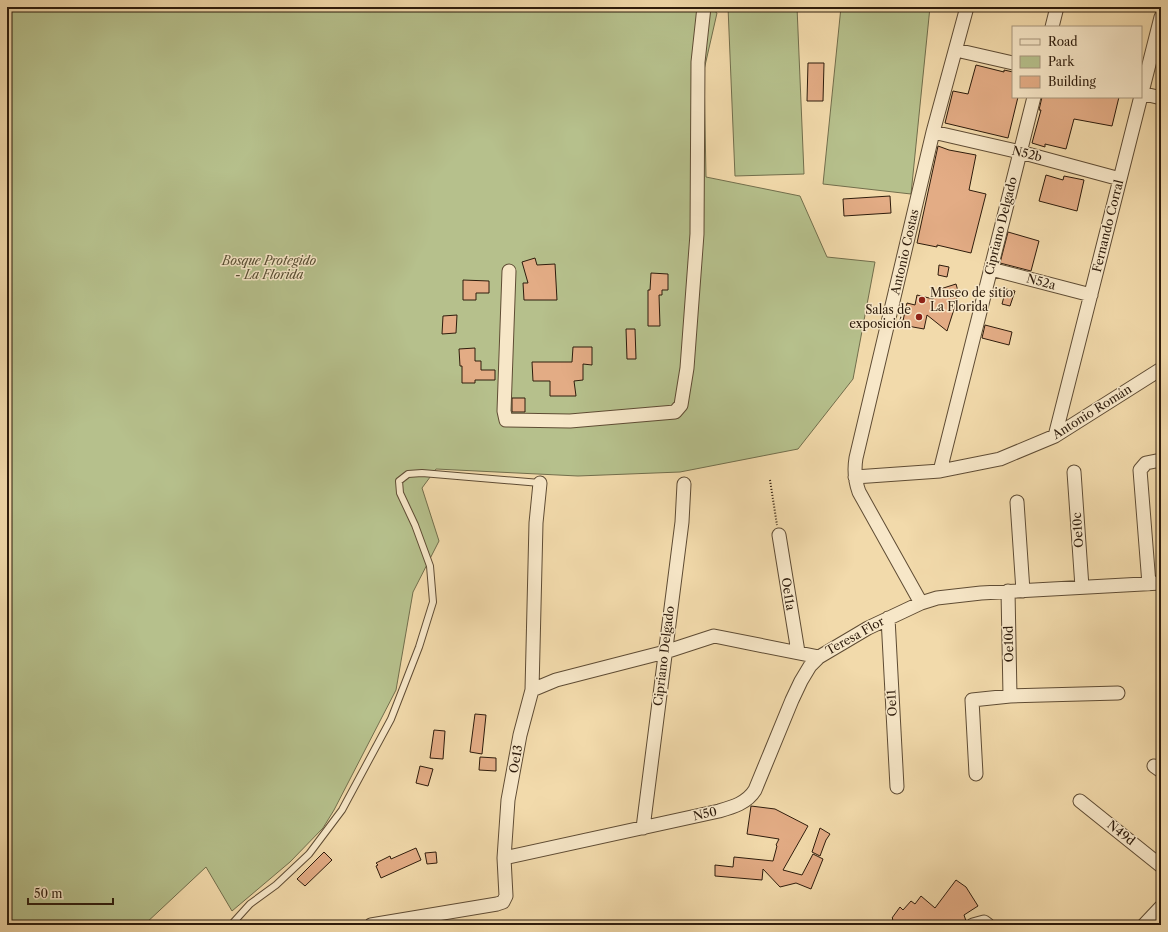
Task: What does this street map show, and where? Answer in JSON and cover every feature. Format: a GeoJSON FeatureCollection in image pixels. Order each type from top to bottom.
{"type":"FeatureCollection","features":[{"type":"Feature","properties":{"kind":"street"},"geometry":{"type":"LineString","coordinates":[[508,271],[504,404],[506,420],[570,421],[675,412],[681,405],[687,368],[697,234],[698,62],[704,7]]}},
{"type":"Feature","properties":{"kind":"street","name":"Antonio Costas"},"geometry":{"type":"LineString","coordinates":[[921,603],[859,492],[855,477],[856,458],[933,132],[967,7]]}},
{"type":"Feature","properties":{"kind":"street"},"geometry":{"type":"LineString","coordinates":[[1052,26],[1058,7]]}},
{"type":"Feature","properties":{"kind":"street","name":"Fernando Corral"},"geometry":{"type":"LineString","coordinates":[[1142,94],[1161,17]]}},
{"type":"Feature","properties":{"kind":"street"},"geometry":{"type":"LineString","coordinates":[[956,50],[1012,63]]}},
{"type":"Feature","properties":{"kind":"street"},"geometry":{"type":"LineString","coordinates":[[1142,94],[1161,98]]}},
{"type":"Feature","properties":{"kind":"street","name":"Cipriano Delgado"},"geometry":{"type":"LineString","coordinates":[[940,471],[1034,98]]}},
{"type":"Feature","properties":{"kind":"street","name":"Fernando Corral"},"geometry":{"type":"LineString","coordinates":[[1055,436],[1141,98]]}},
{"type":"Feature","properties":{"kind":"street","name":"N52b"},"geometry":{"type":"LineString","coordinates":[[933,132],[1020,152],[1120,179]]}},
{"type":"Feature","properties":{"kind":"street","name":"N52a"},"geometry":{"type":"LineString","coordinates":[[991,269],[1091,295]]}},
{"type":"Feature","properties":{"kind":"street","name":"Antonio Román"},"geometry":{"type":"LineString","coordinates":[[855,477],[940,471],[1000,459],[1055,436],[1161,369]]}},
{"type":"Feature","properties":{"kind":"street"},"geometry":{"type":"LineString","coordinates":[[1155,583],[1140,470],[1146,463],[1161,460]]}},
{"type":"Feature","properties":{"kind":"street","name":"Oe10c"},"geometry":{"type":"LineString","coordinates":[[1074,472],[1082,588]]}},
{"type":"Feature","properties":{"kind":"street","name":"Oe13"},"geometry":{"type":"LineString","coordinates":[[371,925],[500,903],[503,902],[506,896],[504,858],[508,800],[520,735],[532,690],[536,523],[540,483]]}},
{"type":"Feature","properties":{"kind":"street","name":"Cipriano Delgado"},"geometry":{"type":"LineString","coordinates":[[643,828],[682,522],[684,484]]}},
{"type":"Feature","properties":{"kind":"street"},"geometry":{"type":"LineString","coordinates":[[1016,502],[1023,590]]}},
{"type":"Feature","properties":{"kind":"street","name":"Oe11a"},"geometry":{"type":"LineString","coordinates":[[779,535],[798,652]]}},
{"type":"Feature","properties":{"kind":"street","name":"Teresa Flor"},"geometry":{"type":"LineString","coordinates":[[532,690],[556,680],[665,652],[714,636],[818,657],[846,640],[888,618],[921,603],[937,598],[1008,591],[1155,583]]}},
{"type":"Feature","properties":{"kind":"street","name":"Oe10d"},"geometry":{"type":"LineString","coordinates":[[1008,591],[1010,696]]}},
{"type":"Feature","properties":{"kind":"street","name":"Oe11"},"geometry":{"type":"LineString","coordinates":[[888,618],[897,788]]}},
{"type":"Feature","properties":{"kind":"street","name":"N50"},"geometry":{"type":"LineString","coordinates":[[504,858],[737,806],[749,798],[755,790],[801,680],[818,657]]}},
{"type":"Feature","properties":{"kind":"street"},"geometry":{"type":"LineString","coordinates":[[976,774],[972,700],[1010,696],[1118,693]]}},
{"type":"Feature","properties":{"kind":"street","name":"N49d"},"geometry":{"type":"LineString","coordinates":[[1080,801],[1161,866]]}},
{"type":"Feature","properties":{"kind":"street"},"geometry":{"type":"LineString","coordinates":[[1144,925],[1161,907]]}},
{"type":"Feature","properties":{"kind":"street"},"geometry":{"type":"LineString","coordinates":[[973,925],[984,922],[988,925]]}},
{"type":"Feature","properties":{"kind":"lane"},"geometry":{"type":"LineString","coordinates":[[231,925],[250,904],[276,885],[309,854],[342,810],[392,719],[433,602],[430,566],[415,525],[400,493],[399,481],[408,474],[422,473],[540,483]]}},
{"type":"Feature","properties":{"kind":"path"},"geometry":{"type":"LineString","coordinates":[[770,480],[779,535]]}},
{"type":"Feature","properties":{"kind":"green space","name":"Bosque Protegido - La Florida"},"geometry":{"type":"Polygon","coordinates":[[[7,7],[708,7],[717,13],[704,70],[706,177],[800,196],[827,257],[875,262],[853,379],[798,449],[680,472],[578,476],[436,469],[422,488],[439,541],[413,592],[396,690],[334,810],[323,828],[290,862],[232,911],[206,867],[144,925],[7,925],[7,7]]]}},
{"type":"Feature","properties":{"kind":"green space"},"geometry":{"type":"Polygon","coordinates":[[[728,7],[797,7],[804,174],[735,176],[728,7]]]}},
{"type":"Feature","properties":{"kind":"green space"},"geometry":{"type":"Polygon","coordinates":[[[841,7],[930,7],[911,194],[823,184],[841,7]]]}},
{"type":"Feature","properties":{"kind":"building"},"geometry":{"type":"Polygon","coordinates":[[[808,63],[824,63],[823,101],[807,101],[808,63]]]}},
{"type":"Feature","properties":{"kind":"building"},"geometry":{"type":"Polygon","coordinates":[[[976,65],[1004,72],[1004,70],[1012,72],[1012,98],[1018,98],[1008,138],[945,123],[953,91],[968,94],[976,65]]]}},
{"type":"Feature","properties":{"kind":"building"},"geometry":{"type":"Polygon","coordinates":[[[1042,98],[1119,98],[1112,126],[1074,119],[1066,149],[1045,144],[1045,147],[1032,143],[1041,110],[1039,110],[1042,98]]]}},
{"type":"Feature","properties":{"kind":"building"},"geometry":{"type":"Polygon","coordinates":[[[938,146],[949,150],[976,155],[969,190],[986,194],[971,253],[937,245],[937,247],[917,243],[938,146]]]}},
{"type":"Feature","properties":{"kind":"building"},"geometry":{"type":"Polygon","coordinates":[[[1046,175],[1063,180],[1064,176],[1084,180],[1077,211],[1039,201],[1046,175]]]}},
{"type":"Feature","properties":{"kind":"building"},"geometry":{"type":"Polygon","coordinates":[[[890,196],[891,213],[844,216],[843,199],[890,196]]]}},
{"type":"Feature","properties":{"kind":"building"},"geometry":{"type":"Polygon","coordinates":[[[1008,232],[1039,241],[1031,271],[1000,263],[1008,232]]]}},
{"type":"Feature","properties":{"kind":"building"},"geometry":{"type":"Polygon","coordinates":[[[535,258],[537,265],[555,264],[557,300],[524,300],[523,283],[528,283],[522,262],[535,258]]]}},
{"type":"Feature","properties":{"kind":"building"},"geometry":{"type":"Polygon","coordinates":[[[939,265],[949,267],[947,277],[938,275],[939,265]]]}},
{"type":"Feature","properties":{"kind":"building"},"geometry":{"type":"Polygon","coordinates":[[[651,273],[668,274],[668,290],[662,290],[662,295],[659,295],[660,326],[648,326],[648,290],[650,290],[651,273]]]}},
{"type":"Feature","properties":{"kind":"building"},"geometry":{"type":"Polygon","coordinates":[[[463,280],[489,281],[489,293],[476,293],[476,300],[463,300],[463,280]]]}},
{"type":"Feature","properties":{"kind":"building"},"geometry":{"type":"Polygon","coordinates":[[[956,284],[958,291],[956,303],[947,331],[927,315],[924,329],[902,325],[907,303],[915,305],[917,295],[933,299],[934,291],[956,284]]]}},
{"type":"Feature","properties":{"kind":"building"},"geometry":{"type":"Polygon","coordinates":[[[1006,289],[1015,291],[1010,306],[1002,304],[1006,289]]]}},
{"type":"Feature","properties":{"kind":"building"},"geometry":{"type":"Polygon","coordinates":[[[457,315],[456,333],[442,334],[443,316],[457,315]]]}},
{"type":"Feature","properties":{"kind":"building"},"geometry":{"type":"Polygon","coordinates":[[[985,325],[1012,332],[1009,345],[982,338],[985,325]]]}},
{"type":"Feature","properties":{"kind":"building"},"geometry":{"type":"Polygon","coordinates":[[[626,329],[635,329],[636,359],[627,359],[626,329]]]}},
{"type":"Feature","properties":{"kind":"building"},"geometry":{"type":"Polygon","coordinates":[[[573,347],[592,347],[592,365],[583,364],[583,380],[574,381],[576,396],[550,396],[550,381],[533,381],[532,362],[572,362],[573,347]]]}},
{"type":"Feature","properties":{"kind":"building"},"geometry":{"type":"Polygon","coordinates":[[[475,348],[475,361],[481,361],[481,370],[495,370],[495,380],[475,380],[475,383],[462,383],[462,366],[460,366],[459,349],[475,348]]]}},
{"type":"Feature","properties":{"kind":"building"},"geometry":{"type":"Polygon","coordinates":[[[512,398],[525,398],[525,412],[512,412],[512,398]]]}},
{"type":"Feature","properties":{"kind":"building"},"geometry":{"type":"Polygon","coordinates":[[[475,714],[486,715],[482,754],[470,752],[475,714]]]}},
{"type":"Feature","properties":{"kind":"building"},"geometry":{"type":"Polygon","coordinates":[[[434,730],[445,731],[443,759],[430,758],[434,730]]]}},
{"type":"Feature","properties":{"kind":"building"},"geometry":{"type":"Polygon","coordinates":[[[480,757],[496,758],[496,771],[479,770],[480,757]]]}},
{"type":"Feature","properties":{"kind":"building"},"geometry":{"type":"Polygon","coordinates":[[[420,766],[433,769],[428,786],[416,783],[420,766]]]}},
{"type":"Feature","properties":{"kind":"building"},"geometry":{"type":"Polygon","coordinates":[[[751,806],[775,809],[808,826],[783,870],[802,875],[813,854],[823,859],[811,889],[796,883],[780,887],[763,869],[762,880],[715,876],[715,865],[733,867],[734,857],[773,861],[776,845],[779,839],[747,834],[751,806]]]}},
{"type":"Feature","properties":{"kind":"building"},"geometry":{"type":"Polygon","coordinates":[[[820,828],[830,834],[820,856],[812,852],[820,828]]]}},
{"type":"Feature","properties":{"kind":"building"},"geometry":{"type":"Polygon","coordinates":[[[416,848],[421,860],[381,878],[376,866],[378,865],[376,863],[390,856],[391,859],[416,848]]]}},
{"type":"Feature","properties":{"kind":"building"},"geometry":{"type":"Polygon","coordinates":[[[324,852],[332,860],[305,886],[297,879],[324,852]]]}},
{"type":"Feature","properties":{"kind":"building"},"geometry":{"type":"Polygon","coordinates":[[[436,852],[437,863],[427,864],[425,853],[436,852]]]}},
{"type":"Feature","properties":{"kind":"building"},"geometry":{"type":"Polygon","coordinates":[[[956,880],[966,887],[978,906],[964,915],[966,921],[958,925],[889,925],[900,907],[903,910],[911,901],[915,904],[921,896],[935,908],[956,880]]]}},
{"type":"Feature","properties":{"kind":"place","name":"Museo de sitio La Florida"},"geometry":{"type":"Point","coordinates":[922,300]}},
{"type":"Feature","properties":{"kind":"place","name":"Salas de exposición"},"geometry":{"type":"Point","coordinates":[919,317]}}]}
